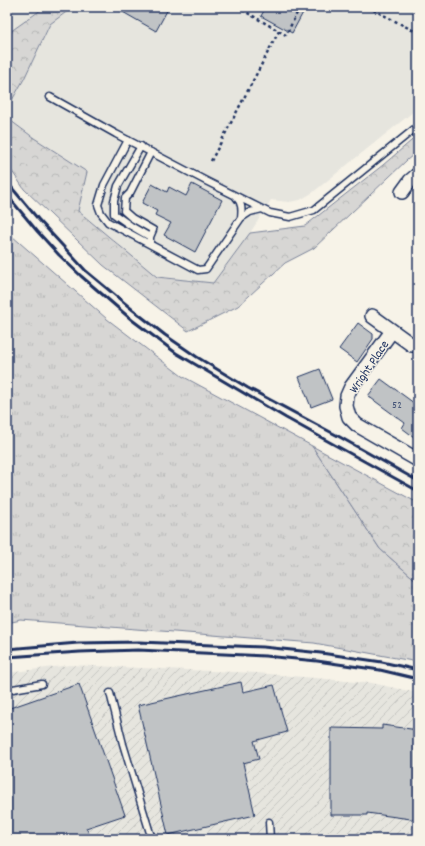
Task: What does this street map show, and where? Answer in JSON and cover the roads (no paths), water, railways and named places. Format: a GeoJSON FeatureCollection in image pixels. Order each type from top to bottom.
{"type":"FeatureCollection","features":[{"type":"Feature","properties":{"kind":"street"},"geometry":{"type":"LineString","coordinates":[[402,192],[410,181],[418,174]]}},
{"type":"Feature","properties":{"kind":"street"},"geometry":{"type":"LineString","coordinates":[[372,316],[412,345]]}},
{"type":"Feature","properties":{"kind":"street","name":"Wright Place"},"geometry":{"type":"LineString","coordinates":[[392,331],[351,388],[347,396],[346,406],[349,417],[357,425],[418,460]]}},
{"type":"Feature","properties":{"kind":"lane"},"geometry":{"type":"LineString","coordinates":[[50,97],[235,196],[270,213],[290,217],[314,210],[418,126]]}},
{"type":"Feature","properties":{"kind":"lane"},"geometry":{"type":"LineString","coordinates":[[128,140],[104,185],[98,205],[101,213],[108,222],[198,270],[206,269],[241,218],[250,212],[262,209]]}},
{"type":"Feature","properties":{"kind":"lane"},"geometry":{"type":"LineString","coordinates":[[140,146],[118,186],[114,201],[114,214],[131,226],[150,236]]}},
{"type":"Feature","properties":{"kind":"lane"},"geometry":{"type":"LineString","coordinates":[[150,244],[150,236],[153,230],[132,218],[124,211],[125,198],[130,193],[151,152]]}},
{"type":"Feature","properties":{"kind":"lane"},"geometry":{"type":"LineString","coordinates":[[235,196],[241,204],[241,218]]}},
{"type":"Feature","properties":{"kind":"lane"},"geometry":{"type":"LineString","coordinates":[[7,690],[42,684]]}},
{"type":"Feature","properties":{"kind":"lane"},"geometry":{"type":"LineString","coordinates":[[110,693],[150,834],[153,839]]}},
{"type":"Feature","properties":{"kind":"lane"},"geometry":{"type":"LineString","coordinates":[[269,822],[270,839]]}},
{"type":"Feature","properties":{"kind":"railway"},"geometry":{"type":"LineString","coordinates":[[7,182],[38,219],[86,271],[165,335],[197,357],[248,388],[418,481]]}},
{"type":"Feature","properties":{"kind":"railway"},"geometry":{"type":"LineString","coordinates":[[7,195],[37,231],[81,276],[132,320],[176,353],[286,418],[418,491]]}},
{"type":"Feature","properties":{"kind":"railway"},"geometry":{"type":"LineString","coordinates":[[7,649],[78,643],[139,642],[263,647],[321,653],[382,662],[418,670]]}},
{"type":"Feature","properties":{"kind":"railway"},"geometry":{"type":"LineString","coordinates":[[7,657],[138,650],[265,656],[317,661],[380,670],[418,679]]}}]}
